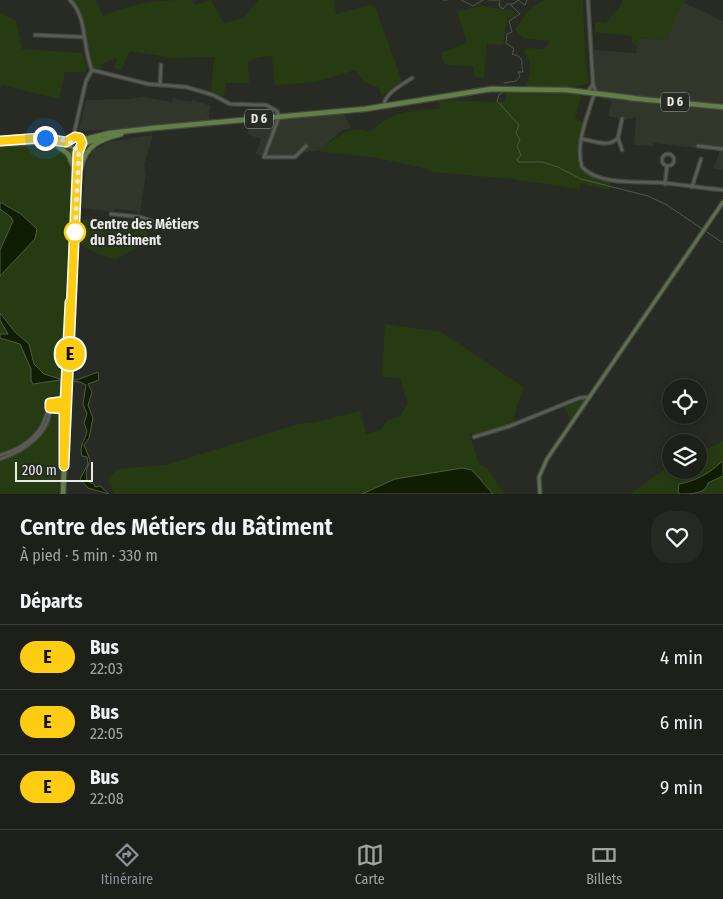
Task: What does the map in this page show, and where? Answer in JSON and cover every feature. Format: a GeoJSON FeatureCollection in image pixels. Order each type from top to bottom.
{"type":"FeatureCollection","features":[{"type":"Feature","properties":{"kind":"main road","name":"D 6"},"geometry":{"type":"LineString","coordinates":[[0,143],[40,138],[76,142],[110,133],[339,111],[491,89],[536,89],[723,106]]}},
{"type":"Feature","properties":{"kind":"main road","name":"D 6"},"geometry":{"type":"LineString","coordinates":[[0,143],[76,142],[106,136],[179,127]]}},
{"type":"Feature","properties":{"kind":"main road"},"geometry":{"type":"LineString","coordinates":[[66,407],[79,179],[82,161],[88,150],[99,140],[122,134]]}},
{"type":"Feature","properties":{"kind":"main road"},"geometry":{"type":"LineString","coordinates":[[45,142],[59,146],[70,157],[74,166],[75,193]]}},
{"type":"Feature","properties":{"kind":"main road"},"geometry":{"type":"LineString","coordinates":[[76,142],[79,179]]}},
{"type":"Feature","properties":{"kind":"main road"},"geometry":{"type":"LineString","coordinates":[[63,494],[76,142]]}},
{"type":"Feature","properties":{"kind":"main road"},"geometry":{"type":"LineString","coordinates":[[540,494],[539,476],[544,464],[723,202]]}},
{"type":"Feature","properties":{"kind":"street"},"geometry":{"type":"LineString","coordinates":[[70,0],[78,10],[86,56],[92,70]]}},
{"type":"Feature","properties":{"kind":"street"},"geometry":{"type":"LineString","coordinates":[[588,0],[595,94],[582,139],[580,163],[586,172],[620,182],[723,190]]}},
{"type":"Feature","properties":{"kind":"street"},"geometry":{"type":"LineString","coordinates":[[589,20],[595,20]]}},
{"type":"Feature","properties":{"kind":"street"},"geometry":{"type":"LineString","coordinates":[[35,35],[84,37]]}},
{"type":"Feature","properties":{"kind":"street"},"geometry":{"type":"LineString","coordinates":[[160,85],[161,65]]}},
{"type":"Feature","properties":{"kind":"street"},"geometry":{"type":"LineString","coordinates":[[92,70],[148,84],[183,86],[213,95],[230,104],[266,105],[276,111],[279,117],[264,157],[295,157],[306,146]]}},
{"type":"Feature","properties":{"kind":"street"},"geometry":{"type":"LineString","coordinates":[[76,142],[86,81],[92,70]]}},
{"type":"Feature","properties":{"kind":"street"},"geometry":{"type":"LineString","coordinates":[[383,105],[391,93],[412,78]]}},
{"type":"Feature","properties":{"kind":"street"},"geometry":{"type":"LineString","coordinates":[[587,93],[593,84]]}},
{"type":"Feature","properties":{"kind":"street"},"geometry":{"type":"LineString","coordinates":[[622,119],[618,138],[622,150]]}},
{"type":"Feature","properties":{"kind":"street"},"geometry":{"type":"LineString","coordinates":[[582,139],[606,144],[612,143],[618,138]]}},
{"type":"Feature","properties":{"kind":"street"},"geometry":{"type":"LineString","coordinates":[[698,146],[723,148]]}},
{"type":"Feature","properties":{"kind":"street"},"geometry":{"type":"LineString","coordinates":[[665,184],[667,166],[662,158],[668,154],[673,157],[674,161],[667,166]]}},
{"type":"Feature","properties":{"kind":"street"},"geometry":{"type":"LineString","coordinates":[[692,187],[701,160]]}},
{"type":"Feature","properties":{"kind":"street"},"geometry":{"type":"LineString","coordinates":[[111,214],[140,217],[155,222]]}},
{"type":"Feature","properties":{"kind":"street"},"geometry":{"type":"LineString","coordinates":[[474,437],[510,426],[578,398],[589,397]]}},
{"type":"Feature","properties":{"kind":"street"},"geometry":{"type":"LineString","coordinates":[[0,459],[20,451],[32,442],[44,427],[50,403],[66,407]]}},
{"type":"Feature","properties":{"kind":"street"},"geometry":{"type":"LineString","coordinates":[[50,408],[66,407]]}},
{"type":"Feature","properties":{"kind":"street"},"geometry":{"type":"LineString","coordinates":[[0,455],[13,451],[30,440],[42,426],[50,408]]}},
{"type":"Feature","properties":{"kind":"shaded area"},"geometry":{"type":"Polygon","coordinates":[[[72,0],[96,0],[103,16],[147,3],[192,0],[195,5],[211,0],[224,23],[244,18],[258,0],[334,0],[336,14],[370,5],[375,7],[402,81],[382,96],[379,88],[365,82],[355,70],[316,82],[275,85],[272,56],[259,57],[248,62],[249,83],[226,83],[223,99],[211,92],[214,57],[172,58],[130,51],[121,70],[114,68],[117,58],[101,64],[101,69],[94,68],[90,59],[82,15],[72,0]]]}},
{"type":"Feature","properties":{"kind":"shaded area"},"geometry":{"type":"Polygon","coordinates":[[[544,0],[583,0],[585,55],[589,82],[588,84],[574,87],[581,97],[575,119],[583,122],[577,156],[583,172],[610,182],[609,190],[581,183],[579,189],[513,179],[432,172],[428,169],[377,158],[318,151],[349,131],[363,130],[370,132],[385,120],[402,113],[440,109],[438,100],[505,102],[507,93],[525,91],[530,66],[524,52],[526,48],[545,49],[550,41],[523,38],[515,30],[529,10],[544,0]]]}},
{"type":"Feature","properties":{"kind":"shaded area"},"geometry":{"type":"Polygon","coordinates":[[[622,0],[685,0],[674,20],[667,40],[639,38],[637,47],[632,42],[632,36],[595,32],[595,22],[606,23],[622,4],[622,0]]]}},
{"type":"Feature","properties":{"kind":"shaded area"},"geometry":{"type":"Polygon","coordinates":[[[683,2],[723,21],[723,170],[713,169],[720,151],[654,143],[653,146],[634,145],[636,117],[625,120],[608,116],[612,100],[602,99],[595,82],[594,50],[636,53],[638,38],[667,40],[683,2]]]}},
{"type":"Feature","properties":{"kind":"shaded area"},"geometry":{"type":"Polygon","coordinates":[[[482,6],[514,11],[514,17],[507,18],[503,45],[487,44],[484,78],[474,77],[474,67],[445,64],[440,53],[467,43],[457,11],[482,6]]]}},
{"type":"Feature","properties":{"kind":"shaded area"},"geometry":{"type":"Polygon","coordinates":[[[0,13],[16,21],[22,49],[82,53],[87,68],[86,72],[65,72],[59,99],[2,85],[0,90],[0,13]]]}},
{"type":"Feature","properties":{"kind":"shaded area"},"geometry":{"type":"Polygon","coordinates":[[[143,97],[172,102],[173,98],[190,102],[193,100],[211,106],[209,121],[78,132],[86,100],[143,97]]]}},
{"type":"Feature","properties":{"kind":"shaded area"},"geometry":{"type":"Polygon","coordinates":[[[343,113],[350,125],[350,129],[343,130],[319,150],[268,156],[256,154],[261,139],[247,134],[252,123],[343,113]]]}},
{"type":"Feature","properties":{"kind":"shaded area","name":"Centre des Métiers du Bâtiment"},"geometry":{"type":"Polygon","coordinates":[[[153,135],[144,165],[146,173],[140,214],[134,211],[115,209],[114,212],[82,208],[86,163],[94,150],[108,142],[153,135]]]}},
{"type":"Feature","properties":{"kind":"shaded area"},"geometry":{"type":"Polygon","coordinates":[[[0,147],[53,147],[65,155],[70,166],[71,198],[63,337],[66,338],[58,494],[0,494],[0,147]]]}},
{"type":"Feature","properties":{"kind":"shaded area"},"geometry":{"type":"Polygon","coordinates":[[[0,202],[21,214],[37,229],[35,239],[0,276],[0,250],[13,221],[11,217],[0,209],[0,202]]]}},
{"type":"Feature","properties":{"kind":"shaded area"},"geometry":{"type":"Polygon","coordinates":[[[83,219],[139,220],[148,232],[146,243],[116,259],[100,255],[81,245],[83,219]]]}},
{"type":"Feature","properties":{"kind":"shaded area"},"geometry":{"type":"Polygon","coordinates":[[[0,313],[15,332],[29,344],[34,364],[44,374],[60,379],[77,380],[98,372],[99,380],[88,384],[92,392],[88,405],[93,418],[89,438],[84,445],[90,460],[86,472],[87,481],[94,484],[95,487],[100,486],[109,494],[88,488],[80,479],[88,464],[87,457],[82,456],[81,452],[87,431],[84,423],[87,414],[83,404],[86,385],[80,382],[60,380],[33,384],[31,381],[31,369],[20,344],[0,338],[0,334],[8,334],[0,320],[0,313]]]}},
{"type":"Feature","properties":{"kind":"shaded area"},"geometry":{"type":"Polygon","coordinates":[[[385,324],[441,332],[523,387],[513,421],[518,421],[580,395],[587,395],[588,402],[575,422],[570,418],[563,406],[496,434],[469,434],[479,464],[487,468],[504,494],[493,494],[462,468],[395,479],[362,494],[114,494],[108,479],[117,469],[166,465],[298,424],[321,421],[360,411],[366,434],[380,430],[387,421],[400,416],[408,403],[400,378],[382,377],[385,324]]]}},
{"type":"Feature","properties":{"kind":"shaded area"},"geometry":{"type":"Polygon","coordinates":[[[723,441],[723,494],[630,494],[662,471],[662,479],[707,479],[707,448],[723,441]]]}},
{"type":"Feature","properties":{"kind":"shaded area"},"geometry":{"type":"Polygon","coordinates":[[[723,462],[723,476],[708,483],[707,487],[701,491],[680,494],[678,492],[679,484],[694,479],[707,479],[707,473],[723,462]]]}},
{"type":"Feature","properties":{"kind":"shaded area"},"geometry":{"type":"Polygon","coordinates":[[[462,468],[472,470],[493,494],[362,494],[395,479],[462,468]]]}},
{"type":"Feature","properties":{"kind":"waterway"},"geometry":{"type":"LineString","coordinates":[[461,0],[473,6],[483,0]]}},
{"type":"Feature","properties":{"kind":"waterway"},"geometry":{"type":"LineString","coordinates":[[489,0],[498,0]]}},
{"type":"Feature","properties":{"kind":"waterway"},"geometry":{"type":"LineString","coordinates":[[500,0],[499,6],[503,9],[507,4],[513,4],[518,0],[525,5],[527,0]]}},
{"type":"Feature","properties":{"kind":"waterway"},"geometry":{"type":"LineString","coordinates":[[504,83],[516,81],[520,76],[518,72],[523,72],[521,59],[512,54],[514,49],[506,43],[507,34],[512,32],[509,21],[520,14],[511,5]]}},
{"type":"Feature","properties":{"kind":"waterway"},"geometry":{"type":"LineString","coordinates":[[503,92],[499,95],[497,101],[519,125],[516,133],[520,140],[517,146],[521,155],[517,160],[519,162],[542,162],[558,167],[581,179],[648,196],[667,205],[723,243]]}},
{"type":"Feature","properties":{"kind":"bus line","name":"E"},"geometry":{"type":"LineString","coordinates":[[0,141],[40,138],[66,142],[75,137],[82,140],[78,153],[79,179],[64,466],[64,409],[50,408],[50,403],[65,401],[70,302]]}},
{"type":"Feature","properties":{"kind":"place","name":"Centre des Métiers du Bâtiment"},"geometry":{"type":"Point","coordinates":[75,232]}},
{"type":"Feature","properties":{"kind":"route"},"geometry":{"type":"LineString","coordinates":[[45,138],[70,141],[70,146],[74,150],[79,149],[75,234],[75,232]]}}]}
